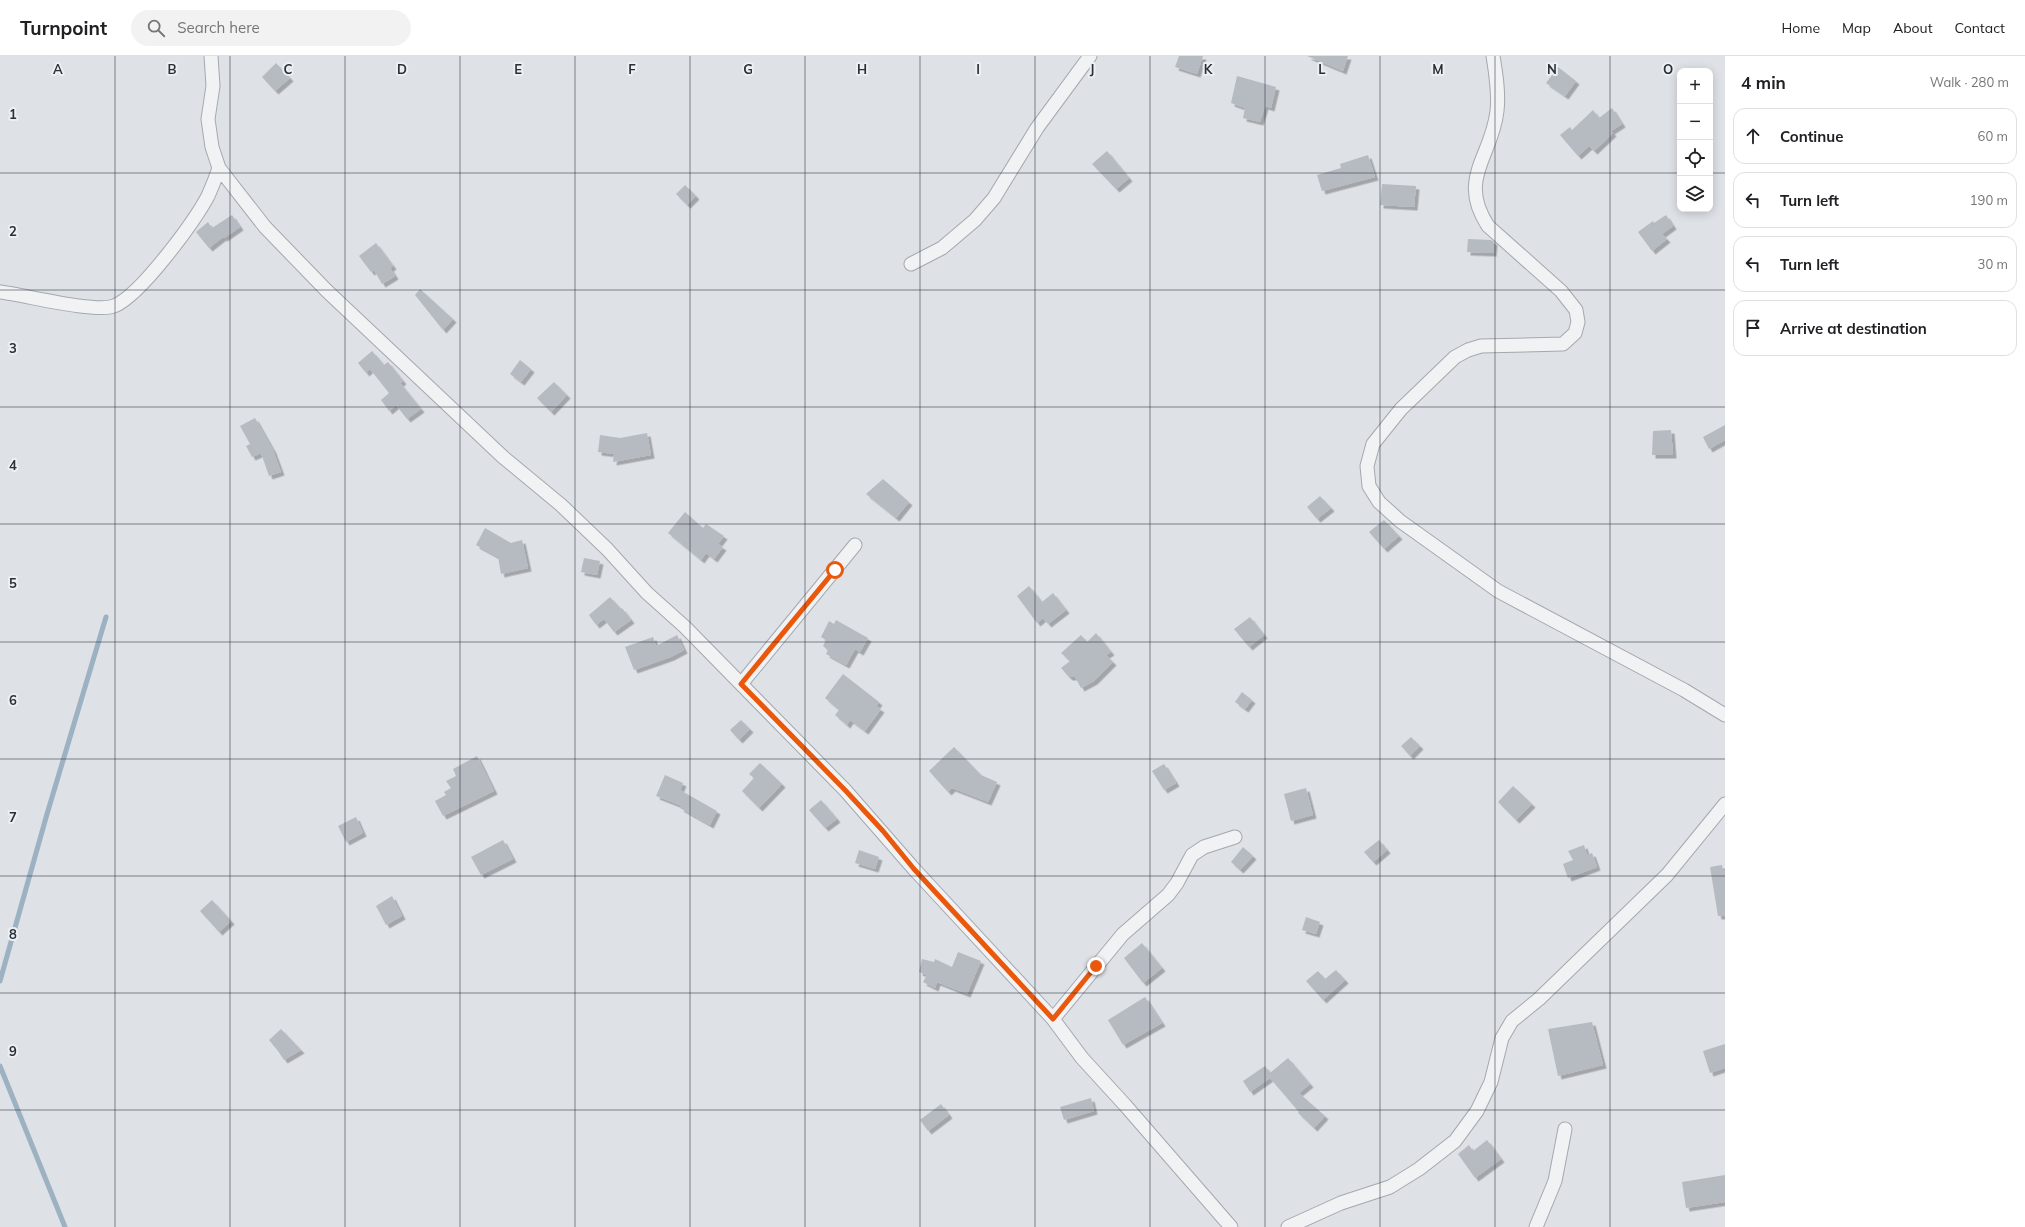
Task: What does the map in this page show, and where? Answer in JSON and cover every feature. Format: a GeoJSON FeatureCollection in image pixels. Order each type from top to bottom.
{"type":"FeatureCollection","features":[{"type":"Feature","properties":{"kind":"street"},"geometry":{"type":"LineString","coordinates":[[211,56],[213,86],[208,119],[212,147],[219,168],[265,227],[326,291],[503,457],[567,510],[607,549],[647,593],[685,627],[845,790],[883,831],[914,869],[1053,1019],[1082,1058],[1231,1227]]}},
{"type":"Feature","properties":{"kind":"street"},"geometry":{"type":"LineString","coordinates":[[911,264],[942,248],[975,220],[994,198],[1037,128],[1090,56]]}},
{"type":"Feature","properties":{"kind":"street"},"geometry":{"type":"LineString","coordinates":[[1493,56],[1497,87],[1497,112],[1491,135],[1478,168],[1474,194],[1480,212],[1488,226],[1561,291],[1576,310],[1578,322],[1577,328],[1575,333],[1563,344],[1481,346],[1468,350],[1454,357],[1401,409],[1372,444],[1367,466],[1369,486],[1379,502],[1400,521],[1498,591],[1684,690],[1725,715]]}},
{"type":"Feature","properties":{"kind":"street"},"geometry":{"type":"LineString","coordinates":[[0,292],[91,307],[114,306],[136,291],[189,225],[208,196],[219,168]]}},
{"type":"Feature","properties":{"kind":"street"},"geometry":{"type":"LineString","coordinates":[[741,684],[855,544]]}},
{"type":"Feature","properties":{"kind":"street"},"geometry":{"type":"LineString","coordinates":[[1288,1227],[1341,1203],[1390,1186],[1419,1169],[1456,1141],[1477,1111],[1491,1082],[1502,1038],[1512,1021],[1539,999],[1667,875],[1725,804]]}},
{"type":"Feature","properties":{"kind":"street"},"geometry":{"type":"LineString","coordinates":[[1053,1019],[1123,934],[1168,895],[1177,883],[1192,855],[1204,847],[1235,837]]}},
{"type":"Feature","properties":{"kind":"street"},"geometry":{"type":"LineString","coordinates":[[1536,1227],[1555,1181],[1565,1129]]}},
{"type":"Feature","properties":{"kind":"building"},"geometry":{"type":"Polygon","coordinates":[[[1179,56],[1203,56],[1197,74],[1175,67],[1179,56]]]}},
{"type":"Feature","properties":{"kind":"building"},"geometry":{"type":"Polygon","coordinates":[[[1307,56],[1348,56],[1343,71],[1307,56]]]}},
{"type":"Feature","properties":{"kind":"building"},"geometry":{"type":"Polygon","coordinates":[[[276,63],[290,78],[275,91],[262,77],[276,63]]]}},
{"type":"Feature","properties":{"kind":"building"},"geometry":{"type":"Polygon","coordinates":[[[1558,67],[1576,81],[1565,96],[1546,83],[1558,67]]]}},
{"type":"Feature","properties":{"kind":"building"},"geometry":{"type":"Polygon","coordinates":[[[1237,76],[1276,87],[1271,108],[1265,106],[1260,122],[1243,118],[1245,108],[1231,103],[1237,76]]]}},
{"type":"Feature","properties":{"kind":"building"},"geometry":{"type":"Polygon","coordinates":[[[1612,108],[1622,124],[1611,131],[1613,133],[1594,151],[1589,146],[1578,156],[1560,135],[1570,127],[1572,130],[1593,110],[1599,118],[1612,108]]]}},
{"type":"Feature","properties":{"kind":"building"},"geometry":{"type":"Polygon","coordinates":[[[1107,151],[1129,178],[1116,189],[1092,164],[1107,151]]]}},
{"type":"Feature","properties":{"kind":"building"},"geometry":{"type":"Polygon","coordinates":[[[1368,155],[1375,177],[1322,191],[1317,175],[1341,168],[1340,164],[1368,155]]]}},
{"type":"Feature","properties":{"kind":"building"},"geometry":{"type":"Polygon","coordinates":[[[1382,184],[1416,186],[1414,207],[1380,205],[1382,184]]]}},
{"type":"Feature","properties":{"kind":"building"},"geometry":{"type":"Polygon","coordinates":[[[685,185],[696,196],[687,205],[676,194],[685,185]]]}},
{"type":"Feature","properties":{"kind":"building"},"geometry":{"type":"Polygon","coordinates":[[[232,215],[240,227],[224,238],[223,237],[209,248],[196,232],[208,222],[212,228],[232,215]]]}},
{"type":"Feature","properties":{"kind":"building"},"geometry":{"type":"Polygon","coordinates":[[[1666,215],[1673,226],[1662,234],[1667,239],[1652,251],[1638,232],[1653,221],[1654,223],[1666,215]]]}},
{"type":"Feature","properties":{"kind":"building"},"geometry":{"type":"Polygon","coordinates":[[[1468,239],[1491,240],[1494,242],[1493,253],[1467,252],[1468,239]]]}},
{"type":"Feature","properties":{"kind":"building"},"geometry":{"type":"Polygon","coordinates":[[[376,243],[393,266],[390,268],[395,276],[382,284],[374,270],[371,272],[359,256],[376,243]]]}},
{"type":"Feature","properties":{"kind":"building"},"geometry":{"type":"Polygon","coordinates":[[[420,289],[453,319],[443,330],[415,295],[420,289]]]}},
{"type":"Feature","properties":{"kind":"building"},"geometry":{"type":"Polygon","coordinates":[[[372,351],[384,365],[388,362],[403,381],[400,383],[421,409],[407,419],[396,405],[389,411],[381,400],[389,393],[370,369],[366,373],[358,363],[372,351]]]}},
{"type":"Feature","properties":{"kind":"building"},"geometry":{"type":"Polygon","coordinates":[[[520,360],[531,369],[521,382],[510,374],[520,360]]]}},
{"type":"Feature","properties":{"kind":"building"},"geometry":{"type":"Polygon","coordinates":[[[554,382],[567,395],[551,412],[537,398],[554,382]]]}},
{"type":"Feature","properties":{"kind":"building"},"geometry":{"type":"Polygon","coordinates":[[[255,418],[273,450],[281,472],[269,476],[261,453],[252,457],[246,446],[250,444],[240,426],[255,418]]]}},
{"type":"Feature","properties":{"kind":"building"},"geometry":{"type":"Polygon","coordinates":[[[1725,425],[1725,440],[1709,449],[1703,437],[1725,425]]]}},
{"type":"Feature","properties":{"kind":"building"},"geometry":{"type":"Polygon","coordinates":[[[1671,430],[1673,455],[1652,455],[1653,431],[1671,430]]]}},
{"type":"Feature","properties":{"kind":"building"},"geometry":{"type":"Polygon","coordinates":[[[647,433],[651,455],[613,462],[614,454],[598,452],[600,435],[620,438],[647,433]]]}},
{"type":"Feature","properties":{"kind":"building"},"geometry":{"type":"Polygon","coordinates":[[[883,479],[909,502],[896,518],[866,494],[883,479]]]}},
{"type":"Feature","properties":{"kind":"building"},"geometry":{"type":"Polygon","coordinates":[[[1320,496],[1331,508],[1317,519],[1307,507],[1320,496]]]}},
{"type":"Feature","properties":{"kind":"building"},"geometry":{"type":"Polygon","coordinates":[[[685,512],[703,528],[706,524],[724,536],[718,544],[723,547],[714,559],[706,553],[701,560],[668,533],[685,512]]]}},
{"type":"Feature","properties":{"kind":"building"},"geometry":{"type":"Polygon","coordinates":[[[1384,520],[1399,536],[1384,549],[1369,532],[1384,520]]]}},
{"type":"Feature","properties":{"kind":"building"},"geometry":{"type":"Polygon","coordinates":[[[485,528],[511,543],[522,540],[528,568],[501,574],[498,557],[476,545],[485,528]]]}},
{"type":"Feature","properties":{"kind":"building"},"geometry":{"type":"Polygon","coordinates":[[[584,558],[600,561],[597,575],[581,572],[584,558]]]}},
{"type":"Feature","properties":{"kind":"building"},"geometry":{"type":"Polygon","coordinates":[[[1029,586],[1042,602],[1053,593],[1066,610],[1048,624],[1043,618],[1037,623],[1017,596],[1029,586]]]}},
{"type":"Feature","properties":{"kind":"building"},"geometry":{"type":"Polygon","coordinates":[[[610,597],[621,609],[622,608],[631,620],[614,632],[604,619],[596,625],[589,615],[610,597]]]}},
{"type":"Feature","properties":{"kind":"building"},"geometry":{"type":"Polygon","coordinates":[[[1250,617],[1264,635],[1249,647],[1234,629],[1250,617]]]}},
{"type":"Feature","properties":{"kind":"building"},"geometry":{"type":"Polygon","coordinates":[[[836,620],[868,638],[860,652],[855,649],[846,665],[826,654],[828,650],[823,646],[826,640],[821,637],[829,621],[834,624],[836,620]]]}},
{"type":"Feature","properties":{"kind":"building"},"geometry":{"type":"Polygon","coordinates":[[[1096,633],[1111,652],[1106,655],[1113,662],[1094,681],[1081,688],[1075,677],[1069,677],[1061,668],[1070,661],[1061,653],[1081,635],[1087,642],[1096,633]]]}},
{"type":"Feature","properties":{"kind":"building"},"geometry":{"type":"Polygon","coordinates":[[[677,635],[684,650],[671,657],[634,670],[625,647],[653,637],[656,646],[677,635]]]}},
{"type":"Feature","properties":{"kind":"building"},"geometry":{"type":"Polygon","coordinates":[[[843,674],[879,702],[876,706],[881,709],[865,731],[850,720],[847,725],[835,715],[839,710],[825,698],[843,674]]]}},
{"type":"Feature","properties":{"kind":"building"},"geometry":{"type":"Polygon","coordinates":[[[1242,692],[1252,700],[1245,709],[1235,702],[1242,692]]]}},
{"type":"Feature","properties":{"kind":"building"},"geometry":{"type":"Polygon","coordinates":[[[741,720],[750,729],[739,740],[730,730],[741,720]]]}},
{"type":"Feature","properties":{"kind":"building"},"geometry":{"type":"Polygon","coordinates":[[[1411,737],[1420,746],[1410,756],[1401,746],[1411,737]]]}},
{"type":"Feature","properties":{"kind":"building"},"geometry":{"type":"Polygon","coordinates":[[[954,747],[981,775],[997,782],[988,802],[952,788],[948,792],[929,771],[954,747]]]}},
{"type":"Feature","properties":{"kind":"building"},"geometry":{"type":"Polygon","coordinates":[[[477,756],[494,791],[443,816],[435,801],[446,795],[444,792],[451,788],[446,781],[456,776],[453,769],[477,756]]]}},
{"type":"Feature","properties":{"kind":"building"},"geometry":{"type":"Polygon","coordinates":[[[760,763],[782,784],[759,808],[742,791],[754,778],[749,774],[760,763]]]}},
{"type":"Feature","properties":{"kind":"building"},"geometry":{"type":"Polygon","coordinates":[[[1164,764],[1176,783],[1164,790],[1152,771],[1164,764]]]}},
{"type":"Feature","properties":{"kind":"building"},"geometry":{"type":"Polygon","coordinates":[[[665,775],[683,783],[680,790],[717,811],[710,825],[680,808],[682,806],[656,796],[665,775]]]}},
{"type":"Feature","properties":{"kind":"building"},"geometry":{"type":"Polygon","coordinates":[[[1513,786],[1532,804],[1516,820],[1498,802],[1513,786]]]}},
{"type":"Feature","properties":{"kind":"building"},"geometry":{"type":"Polygon","coordinates":[[[1306,788],[1313,815],[1291,821],[1284,794],[1306,788]]]}},
{"type":"Feature","properties":{"kind":"building"},"geometry":{"type":"Polygon","coordinates":[[[821,800],[837,819],[825,828],[809,810],[821,800]]]}},
{"type":"Feature","properties":{"kind":"building"},"geometry":{"type":"Polygon","coordinates":[[[356,817],[363,833],[346,842],[338,826],[356,817]]]}},
{"type":"Feature","properties":{"kind":"building"},"geometry":{"type":"Polygon","coordinates":[[[503,840],[513,859],[481,875],[471,857],[503,840]]]}},
{"type":"Feature","properties":{"kind":"building"},"geometry":{"type":"Polygon","coordinates":[[[1379,840],[1387,850],[1373,862],[1364,852],[1379,840]]]}},
{"type":"Feature","properties":{"kind":"building"},"geometry":{"type":"Polygon","coordinates":[[[1584,845],[1587,855],[1592,853],[1597,867],[1568,878],[1563,864],[1573,860],[1568,851],[1584,845]]]}},
{"type":"Feature","properties":{"kind":"building"},"geometry":{"type":"Polygon","coordinates":[[[1243,847],[1253,856],[1240,870],[1231,862],[1243,847]]]}},
{"type":"Feature","properties":{"kind":"building"},"geometry":{"type":"Polygon","coordinates":[[[859,850],[879,857],[875,869],[855,863],[859,850]]]}},
{"type":"Feature","properties":{"kind":"building"},"geometry":{"type":"Polygon","coordinates":[[[1722,865],[1723,870],[1725,870],[1725,916],[1718,916],[1710,867],[1722,865]]]}},
{"type":"Feature","properties":{"kind":"building"},"geometry":{"type":"Polygon","coordinates":[[[392,896],[402,916],[386,925],[376,906],[392,896]]]}},
{"type":"Feature","properties":{"kind":"building"},"geometry":{"type":"Polygon","coordinates":[[[212,900],[231,921],[219,932],[200,911],[212,900]]]}},
{"type":"Feature","properties":{"kind":"building"},"geometry":{"type":"Polygon","coordinates":[[[1306,917],[1320,922],[1316,934],[1302,930],[1306,917]]]}},
{"type":"Feature","properties":{"kind":"building"},"geometry":{"type":"Polygon","coordinates":[[[1142,943],[1162,968],[1143,983],[1124,958],[1142,943]]]}},
{"type":"Feature","properties":{"kind":"building"},"geometry":{"type":"Polygon","coordinates":[[[958,952],[981,961],[967,994],[937,982],[935,988],[923,982],[927,975],[919,972],[922,959],[934,962],[935,959],[952,967],[958,952]]]}},
{"type":"Feature","properties":{"kind":"building"},"geometry":{"type":"Polygon","coordinates":[[[1336,970],[1345,980],[1323,1000],[1306,981],[1318,971],[1325,979],[1336,970]]]}},
{"type":"Feature","properties":{"kind":"building"},"geometry":{"type":"Polygon","coordinates":[[[1145,997],[1162,1023],[1123,1045],[1108,1020],[1145,997]]]}},
{"type":"Feature","properties":{"kind":"building"},"geometry":{"type":"Polygon","coordinates":[[[1592,1022],[1603,1065],[1558,1076],[1548,1029],[1592,1022]]]}},
{"type":"Feature","properties":{"kind":"building"},"geometry":{"type":"Polygon","coordinates":[[[281,1029],[301,1050],[284,1060],[269,1040],[281,1029]]]}},
{"type":"Feature","properties":{"kind":"building"},"geometry":{"type":"Polygon","coordinates":[[[1725,1044],[1725,1068],[1710,1073],[1703,1051],[1725,1044]]]}},
{"type":"Feature","properties":{"kind":"building"},"geometry":{"type":"Polygon","coordinates":[[[1288,1058],[1310,1084],[1299,1093],[1325,1116],[1314,1128],[1298,1113],[1299,1112],[1270,1078],[1250,1092],[1243,1081],[1265,1066],[1270,1073],[1288,1058]]]}},
{"type":"Feature","properties":{"kind":"building"},"geometry":{"type":"Polygon","coordinates":[[[1091,1098],[1094,1111],[1064,1120],[1060,1107],[1091,1098]]]}},
{"type":"Feature","properties":{"kind":"building"},"geometry":{"type":"Polygon","coordinates":[[[941,1104],[949,1115],[928,1131],[920,1120],[941,1104]]]}},
{"type":"Feature","properties":{"kind":"building"},"geometry":{"type":"Polygon","coordinates":[[[1487,1140],[1501,1159],[1475,1178],[1458,1154],[1469,1145],[1473,1151],[1487,1140]]]}},
{"type":"Feature","properties":{"kind":"building"},"geometry":{"type":"Polygon","coordinates":[[[1725,1175],[1725,1202],[1686,1208],[1682,1182],[1725,1175]]]}},
{"type":"Feature","properties":{"kind":"waterway"},"geometry":{"type":"LineString","coordinates":[[0,981],[47,814],[106,617]]}},
{"type":"Feature","properties":{"kind":"waterway"},"geometry":{"type":"LineString","coordinates":[[0,1066],[65,1227]]}},
{"type":"Feature","properties":{"kind":"route"},"geometry":{"type":"LineString","coordinates":[[835,570],[741,684],[845,790],[883,831],[914,869],[1053,1019],[1096,966]]}}]}
